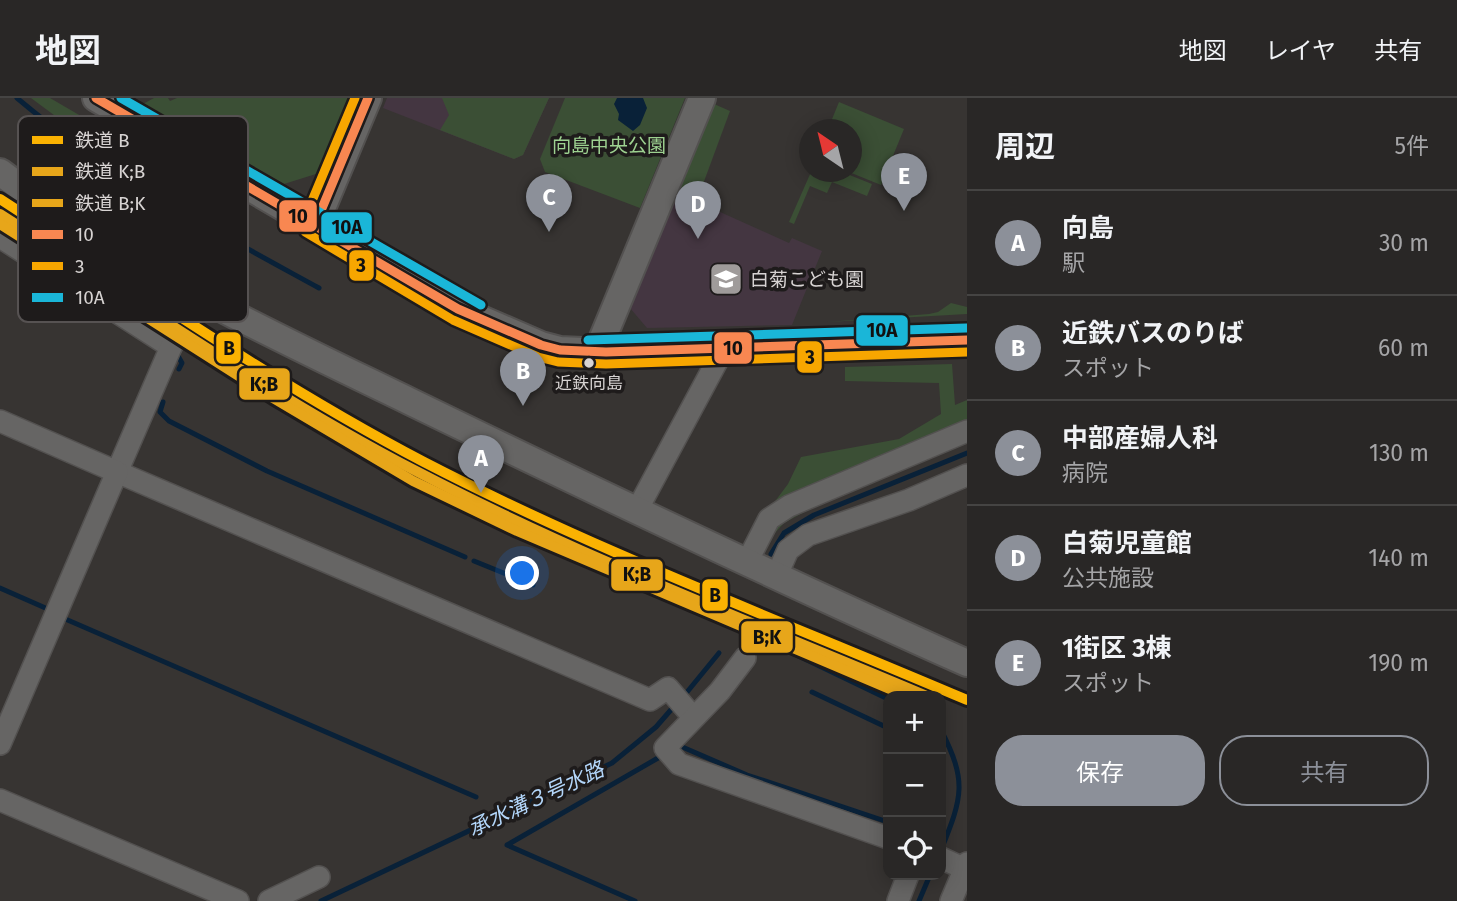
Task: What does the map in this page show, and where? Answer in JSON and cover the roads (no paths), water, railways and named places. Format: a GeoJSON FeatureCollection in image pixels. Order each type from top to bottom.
{"type":"FeatureCollection","features":[{"type":"Feature","properties":{"kind":"street"},"geometry":{"type":"LineString","coordinates":[[96,98],[127,116]]}},
{"type":"Feature","properties":{"kind":"street"},"geometry":{"type":"LineString","coordinates":[[315,225],[368,98]]}},
{"type":"Feature","properties":{"kind":"street"},"geometry":{"type":"LineString","coordinates":[[597,352],[702,98]]}},
{"type":"Feature","properties":{"kind":"street"},"geometry":{"type":"LineString","coordinates":[[0,172],[18,184]]}},
{"type":"Feature","properties":{"kind":"street"},"geometry":{"type":"LineString","coordinates":[[248,186],[458,309],[541,345],[561,350],[723,351],[967,340]]}},
{"type":"Feature","properties":{"kind":"street"},"geometry":{"type":"LineString","coordinates":[[0,237],[18,249]]}},
{"type":"Feature","properties":{"kind":"street"},"geometry":{"type":"LineString","coordinates":[[248,319],[636,512],[967,663]]}},
{"type":"Feature","properties":{"kind":"street"},"geometry":{"type":"LineString","coordinates":[[132,322],[171,347]]}},
{"type":"Feature","properties":{"kind":"street"},"geometry":{"type":"LineString","coordinates":[[0,744],[171,347],[184,322]]}},
{"type":"Feature","properties":{"kind":"street"},"geometry":{"type":"LineString","coordinates":[[636,512],[723,351]]}},
{"type":"Feature","properties":{"kind":"street"},"geometry":{"type":"LineString","coordinates":[[0,421],[650,700],[668,688],[692,715]]}},
{"type":"Feature","properties":{"kind":"street"},"geometry":{"type":"LineString","coordinates":[[746,564],[769,519],[789,506],[967,431]]}},
{"type":"Feature","properties":{"kind":"street"},"geometry":{"type":"LineString","coordinates":[[774,576],[788,550],[808,535],[897,504],[967,475]]}},
{"type":"Feature","properties":{"kind":"street"},"geometry":{"type":"LineString","coordinates":[[745,658],[720,691],[692,715],[665,748],[678,764],[883,836]]}},
{"type":"Feature","properties":{"kind":"street"},"geometry":{"type":"LineString","coordinates":[[0,800],[238,901]]}},
{"type":"Feature","properties":{"kind":"street"},"geometry":{"type":"LineString","coordinates":[[951,901],[955,863]]}},
{"type":"Feature","properties":{"kind":"street"},"geometry":{"type":"LineString","coordinates":[[269,901],[319,877]]}},
{"type":"Feature","properties":{"kind":"street"},"geometry":{"type":"LineString","coordinates":[[898,901],[906,880]]}},
{"type":"Feature","properties":{"kind":"water"},"geometry":{"type":"Polygon","coordinates":[[[617,98],[643,98],[647,108],[640,125],[633,131],[618,120],[619,114],[614,104],[617,98]]]}},
{"type":"Feature","properties":{"kind":"waterway"},"geometry":{"type":"LineString","coordinates":[[17,98],[40,116]]}},
{"type":"Feature","properties":{"kind":"waterway"},"geometry":{"type":"LineString","coordinates":[[248,249],[319,288]]}},
{"type":"Feature","properties":{"kind":"waterway"},"geometry":{"type":"LineString","coordinates":[[178,356],[182,363],[179,369]]}},
{"type":"Feature","properties":{"kind":"waterway"},"geometry":{"type":"LineString","coordinates":[[163,402],[160,412],[169,421],[267,471],[465,557]]}},
{"type":"Feature","properties":{"kind":"waterway"},"geometry":{"type":"LineString","coordinates":[[771,554],[784,533],[814,515],[967,453]]}},
{"type":"Feature","properties":{"kind":"waterway"},"geometry":{"type":"LineString","coordinates":[[474,561],[533,585]]}},
{"type":"Feature","properties":{"kind":"waterway"},"geometry":{"type":"LineString","coordinates":[[0,588],[50,610]]}},
{"type":"Feature","properties":{"kind":"waterway"},"geometry":{"type":"LineString","coordinates":[[63,618],[476,797]]}},
{"type":"Feature","properties":{"kind":"waterway"},"geometry":{"type":"LineString","coordinates":[[739,619],[743,623]]}},
{"type":"Feature","properties":{"kind":"waterway"},"geometry":{"type":"LineString","coordinates":[[784,649],[883,697]]}},
{"type":"Feature","properties":{"kind":"waterway","name":"承水溝３号水路"},"geometry":{"type":"LineString","coordinates":[[683,697],[719,653]]}},
{"type":"Feature","properties":{"kind":"waterway"},"geometry":{"type":"LineString","coordinates":[[812,692],[883,726]]}},
{"type":"Feature","properties":{"kind":"waterway","name":"承水溝３号水路"},"geometry":{"type":"LineString","coordinates":[[321,901],[612,763],[656,727],[676,704]]}},
{"type":"Feature","properties":{"kind":"waterway"},"geometry":{"type":"LineString","coordinates":[[946,741],[955,763],[959,789],[958,802],[946,837]]}},
{"type":"Feature","properties":{"kind":"waterway"},"geometry":{"type":"LineString","coordinates":[[680,746],[747,775],[883,820]]}},
{"type":"Feature","properties":{"kind":"waterway"},"geometry":{"type":"LineString","coordinates":[[635,901],[507,845],[658,758]]}},
{"type":"Feature","properties":{"kind":"waterway"},"geometry":{"type":"LineString","coordinates":[[919,901],[928,880]]}},
{"type":"Feature","properties":{"kind":"rail line","name":"B"},"geometry":{"type":"LineString","coordinates":[[0,199],[18,211]]}},
{"type":"Feature","properties":{"kind":"rail line","name":"K;B"},"geometry":{"type":"LineString","coordinates":[[0,214],[18,226]]}},
{"type":"Feature","properties":{"kind":"rail line","name":"B;K"},"geometry":{"type":"LineString","coordinates":[[0,224],[18,235]]}},
{"type":"Feature","properties":{"kind":"rail line","name":"B;K"},"geometry":{"type":"LineString","coordinates":[[154,322],[273,398],[413,481],[517,531],[894,691]]}},
{"type":"Feature","properties":{"kind":"rail line","name":"K;B"},"geometry":{"type":"LineString","coordinates":[[166,322],[258,381],[364,443],[480,503],[607,562],[915,691]]}},
{"type":"Feature","properties":{"kind":"rail line","name":"B"},"geometry":{"type":"LineString","coordinates":[[189,322],[315,401],[424,462],[490,495],[625,557],[967,700]]}},
{"type":"Feature","properties":{"kind":"place","name":"1街区 3棟"},"geometry":{"type":"Point","coordinates":[904,211]}},
{"type":"Feature","properties":{"kind":"place","name":"中部産婦人科"},"geometry":{"type":"Point","coordinates":[549,232]}},
{"type":"Feature","properties":{"kind":"place","name":"白菊児童館"},"geometry":{"type":"Point","coordinates":[698,239]}},
{"type":"Feature","properties":{"kind":"place","name":"白菊こども園"},"geometry":{"type":"Point","coordinates":[726,279]}},
{"type":"Feature","properties":{"kind":"place","name":"近鉄向島"},"geometry":{"type":"Point","coordinates":[589,363]}},
{"type":"Feature","properties":{"kind":"place","name":"近鉄バスのりば"},"geometry":{"type":"Point","coordinates":[523,406]}},
{"type":"Feature","properties":{"kind":"place","name":"向島"},"geometry":{"type":"Point","coordinates":[481,493]}},
{"type":"Feature","properties":{"kind":"park label","name":"向島中央公園"},"geometry":{"type":"Point","coordinates":[609,145]}}]}
